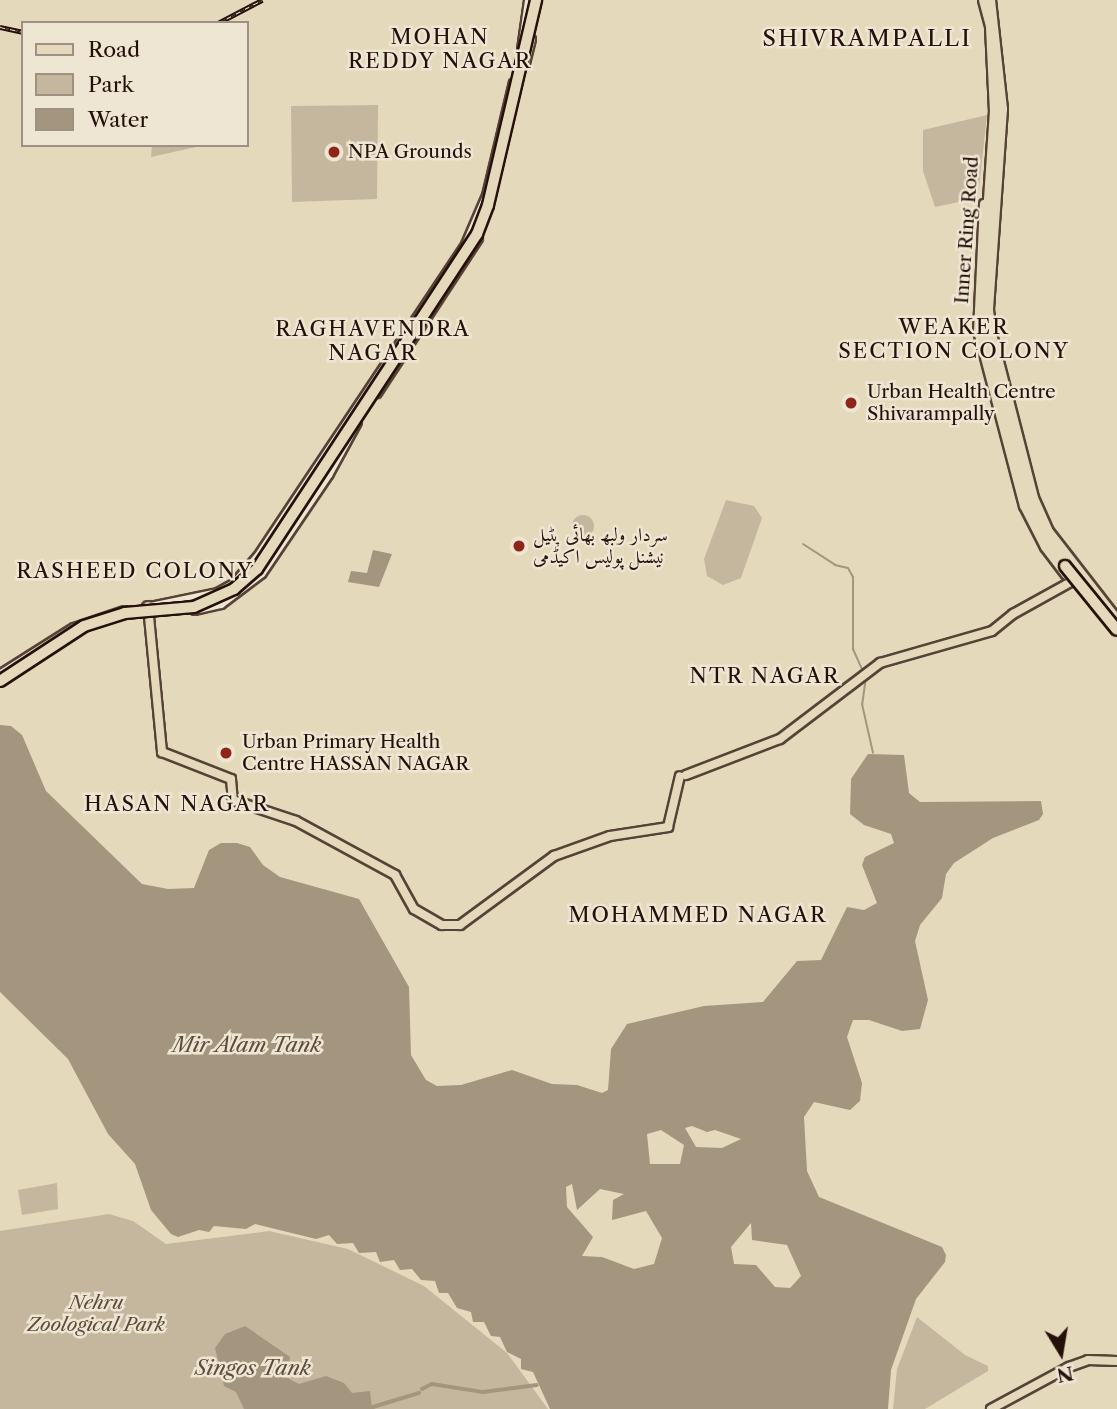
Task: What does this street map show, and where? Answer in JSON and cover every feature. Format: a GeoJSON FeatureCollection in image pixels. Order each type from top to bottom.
{"type":"FeatureCollection","features":[{"type":"Feature","properties":{"kind":"highway"},"geometry":{"type":"LineString","coordinates":[[1,677],[86,622],[108,614],[207,598],[234,584],[252,568],[473,232],[506,116],[533,0]]}},
{"type":"Feature","properties":{"kind":"highway"},"geometry":{"type":"LineString","coordinates":[[988,0],[995,26],[999,111],[987,326],[1037,515],[1054,545],[1117,621]]}},
{"type":"Feature","properties":{"kind":"highway"},"geometry":{"type":"LineString","coordinates":[[988,0],[995,111],[983,327],[1033,516],[1051,547],[1117,630]]}},
{"type":"Feature","properties":{"kind":"main road","name":"Inner Ring Road"},"geometry":{"type":"LineString","coordinates":[[988,0],[1003,109],[990,321],[1034,498],[1048,530],[1117,621]]}},
{"type":"Feature","properties":{"kind":"main road","name":"Inner Ring Road"},"geometry":{"type":"LineString","coordinates":[[988,0],[991,121],[976,322],[1024,506],[1045,547],[1117,636]]}},
{"type":"Feature","properties":{"kind":"main road"},"geometry":{"type":"LineString","coordinates":[[148,609],[162,752],[225,775],[233,782],[232,798],[296,821],[395,875],[419,914],[449,927],[478,914],[548,859],[610,836],[668,827],[683,774],[765,747],[787,734],[880,663],[992,631],[1013,614],[1082,576]]}},
{"type":"Feature","properties":{"kind":"main road"},"geometry":{"type":"LineString","coordinates":[[991,1409],[1069,1367],[1088,1360],[1117,1361]]}},
{"type":"Feature","properties":{"kind":"street"},"geometry":{"type":"LineString","coordinates":[[1,677],[87,619],[201,598],[229,586],[244,572],[464,244],[477,216],[523,25],[533,0]]}},
{"type":"Feature","properties":{"kind":"street"},"geometry":{"type":"LineString","coordinates":[[1,677],[90,626],[148,609],[202,610],[250,587],[324,483],[469,260],[486,220],[534,27],[533,0]]}},
{"type":"Feature","properties":{"kind":"street"},"geometry":{"type":"LineString","coordinates":[[523,25],[534,27]]}},
{"type":"Feature","properties":{"kind":"street"},"geometry":{"type":"LineString","coordinates":[[404,333],[414,341]]}},
{"type":"Feature","properties":{"kind":"green space","name":"NPA Grounds"},"geometry":{"type":"Polygon","coordinates":[[[378,105],[377,199],[292,202],[291,106],[378,105]]]}},
{"type":"Feature","properties":{"kind":"green space"},"geometry":{"type":"Polygon","coordinates":[[[987,115],[978,198],[935,207],[923,171],[923,130],[987,115]]]}},
{"type":"Feature","properties":{"kind":"green space"},"geometry":{"type":"Polygon","coordinates":[[[152,147],[196,147],[151,157],[152,147]]]}},
{"type":"Feature","properties":{"kind":"green space"},"geometry":{"type":"Polygon","coordinates":[[[726,500],[754,506],[762,518],[741,578],[723,585],[707,576],[704,559],[726,500]]]}},
{"type":"Feature","properties":{"kind":"green space"},"geometry":{"type":"Polygon","coordinates":[[[583,515],[591,518],[594,526],[591,534],[583,537],[575,534],[572,526],[575,518],[583,515]]]}},
{"type":"Feature","properties":{"kind":"green space"},"geometry":{"type":"Polygon","coordinates":[[[57,1183],[58,1209],[22,1215],[18,1190],[57,1183]]]}},
{"type":"Feature","properties":{"kind":"green space","name":"Nehru Zoological Park"},"geometry":{"type":"Polygon","coordinates":[[[109,1214],[133,1221],[166,1244],[269,1231],[348,1249],[424,1286],[507,1353],[548,1409],[0,1409],[0,1231],[109,1214]]]}},
{"type":"Feature","properties":{"kind":"green space"},"geometry":{"type":"Polygon","coordinates":[[[917,1317],[965,1355],[988,1366],[988,1371],[925,1409],[893,1409],[897,1369],[917,1317]]]}},
{"type":"Feature","properties":{"kind":"water"},"geometry":{"type":"Polygon","coordinates":[[[373,550],[392,554],[379,587],[348,582],[351,571],[367,573],[373,550]]]}},
{"type":"Feature","properties":{"kind":"water","name":"Mir Alam Tank"},"geometry":{"type":"Polygon","coordinates":[[[0,725],[11,726],[22,735],[46,791],[142,884],[168,889],[194,888],[209,850],[221,843],[237,843],[250,847],[263,865],[280,877],[359,899],[409,987],[411,1055],[426,1080],[437,1086],[461,1085],[512,1070],[552,1084],[577,1085],[602,1093],[608,1090],[611,1049],[627,1024],[704,1006],[763,1002],[797,961],[821,960],[847,907],[864,910],[877,903],[862,865],[865,857],[894,843],[891,834],[864,825],[850,814],[851,779],[868,754],[904,755],[909,793],[920,802],[1041,801],[1043,814],[1039,820],[993,838],[954,863],[946,874],[942,898],[920,925],[915,941],[928,1000],[920,1029],[902,1031],[869,1020],[853,1020],[847,1037],[862,1083],[860,1101],[850,1110],[814,1102],[804,1117],[807,1171],[819,1197],[942,1247],[946,1255],[945,1262],[916,1299],[891,1370],[888,1409],[550,1409],[533,1372],[521,1369],[521,1359],[507,1352],[500,1337],[491,1336],[484,1322],[473,1322],[471,1312],[457,1308],[448,1293],[439,1293],[435,1281],[421,1280],[412,1269],[400,1270],[394,1260],[380,1262],[376,1252],[359,1253],[353,1243],[337,1244],[329,1235],[316,1239],[255,1224],[246,1229],[214,1226],[209,1232],[199,1230],[178,1237],[171,1234],[151,1210],[135,1164],[108,1134],[68,1059],[0,992],[0,725]],[[692,1126],[685,1128],[696,1147],[722,1148],[741,1139],[715,1130],[707,1132],[692,1126]],[[661,1130],[647,1134],[650,1164],[680,1164],[684,1145],[661,1130]],[[572,1184],[566,1187],[567,1207],[593,1237],[582,1256],[602,1257],[634,1269],[654,1264],[662,1238],[646,1211],[612,1220],[613,1200],[624,1194],[600,1189],[577,1210],[572,1184]],[[751,1223],[731,1247],[734,1264],[756,1265],[775,1287],[790,1288],[801,1276],[787,1245],[752,1240],[751,1223]]]}},
{"type":"Feature","properties":{"kind":"water","name":"Singos Tank"},"geometry":{"type":"Polygon","coordinates":[[[245,1326],[290,1357],[287,1377],[291,1380],[299,1384],[326,1376],[344,1383],[352,1393],[370,1391],[372,1409],[244,1409],[236,1392],[224,1386],[215,1348],[225,1334],[245,1326]]]}},
{"type":"Feature","properties":{"kind":"waterway"},"geometry":{"type":"LineString","coordinates":[[803,544],[835,565],[848,568],[853,577],[853,649],[863,671]]}},
{"type":"Feature","properties":{"kind":"waterway"},"geometry":{"type":"LineString","coordinates":[[866,677],[862,704],[873,753]]}},
{"type":"Feature","properties":{"kind":"waterway"},"geometry":{"type":"LineString","coordinates":[[422,1389],[432,1384],[483,1392],[537,1385]]}},
{"type":"Feature","properties":{"kind":"waterway"},"geometry":{"type":"LineString","coordinates":[[373,1407],[419,1393]]}},
{"type":"Feature","properties":{"kind":"railway"},"geometry":{"type":"LineString","coordinates":[[222,21],[262,0]]}},
{"type":"Feature","properties":{"kind":"railway"},"geometry":{"type":"LineString","coordinates":[[0,27],[21,32]]}},
{"type":"Feature","properties":{"kind":"place","name":"NPA Grounds"},"geometry":{"type":"Point","coordinates":[334,152]}},
{"type":"Feature","properties":{"kind":"place","name":"Urban Health Centre Shivarampally"},"geometry":{"type":"Point","coordinates":[851,403]}},
{"type":"Feature","properties":{"kind":"place","name":"سردار ولبھ بھائی پٹیل نیشنل پولیس اکیڈمی"},"geometry":{"type":"Point","coordinates":[519,546]}},
{"type":"Feature","properties":{"kind":"place","name":"Urban Primary Health Centre HASSAN NAGAR"},"geometry":{"type":"Point","coordinates":[226,753]}},
{"type":"Feature","properties":{"kind":"district","name":"SHIVRAMPALLI"},"geometry":{"type":"Point","coordinates":[867,38]}},
{"type":"Feature","properties":{"kind":"district","name":"MOHAN REDDY NAGAR"},"geometry":{"type":"Point","coordinates":[440,49]}},
{"type":"Feature","properties":{"kind":"district","name":"WEAKER SECTION COLONY"},"geometry":{"type":"Point","coordinates":[954,339]}},
{"type":"Feature","properties":{"kind":"district","name":"RAGHAVENDRA NAGAR"},"geometry":{"type":"Point","coordinates":[373,341]}},
{"type":"Feature","properties":{"kind":"district","name":"RASHEED COLONY"},"geometry":{"type":"Point","coordinates":[135,571]}},
{"type":"Feature","properties":{"kind":"district","name":"NTR NAGAR"},"geometry":{"type":"Point","coordinates":[765,676]}},
{"type":"Feature","properties":{"kind":"district","name":"HASAN NAGAR"},"geometry":{"type":"Point","coordinates":[177,804]}},
{"type":"Feature","properties":{"kind":"district","name":"MOHAMMED NAGAR"},"geometry":{"type":"Point","coordinates":[698,915]}}]}
